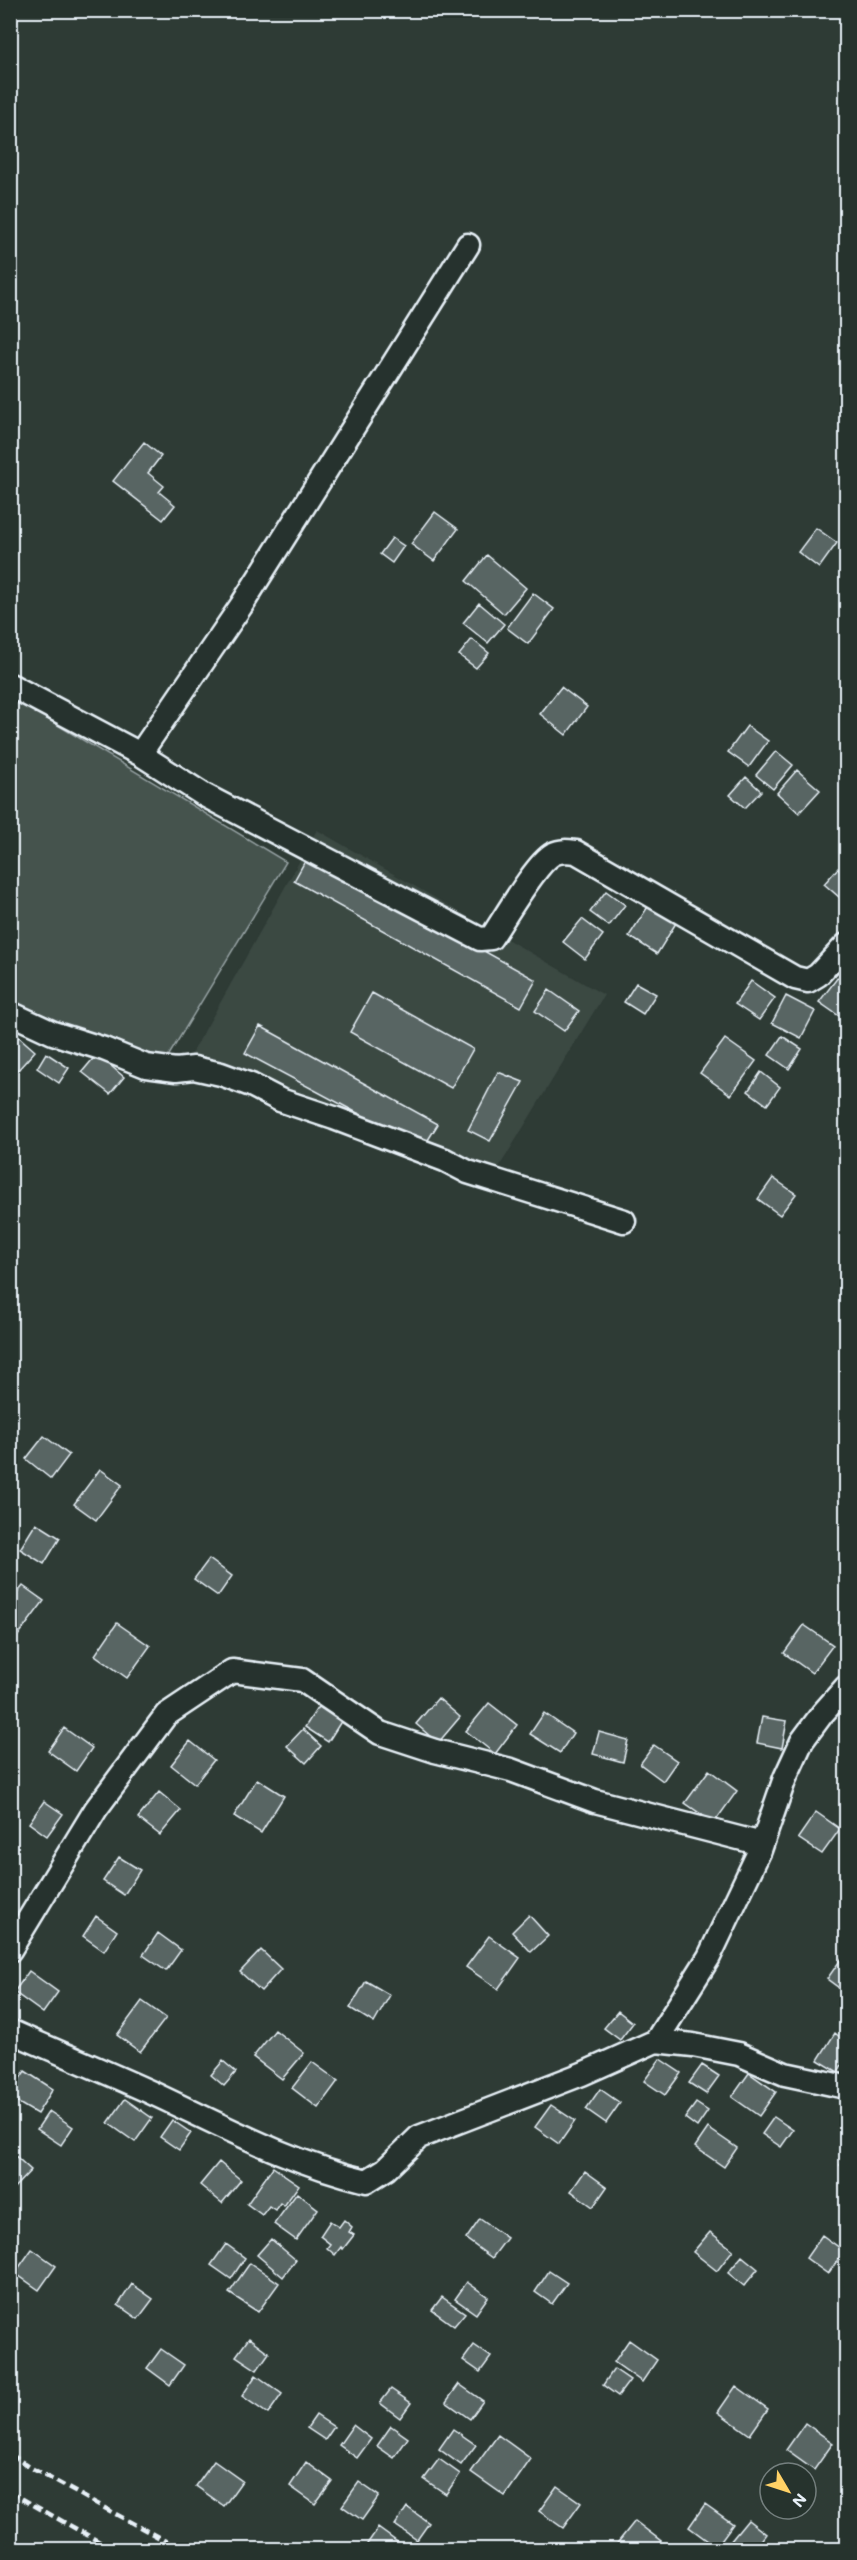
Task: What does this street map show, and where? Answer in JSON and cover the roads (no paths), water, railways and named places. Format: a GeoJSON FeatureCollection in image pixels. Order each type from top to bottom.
{"type":"FeatureCollection","features":[{"type":"Feature","properties":{"kind":"street"},"geometry":{"type":"LineString","coordinates":[[140,754],[241,606],[468,245]]}},
{"type":"Feature","properties":{"kind":"street"},"geometry":{"type":"LineString","coordinates":[[10,685],[140,754],[204,795],[480,939],[491,938],[539,867],[552,855],[565,850],[576,852],[795,978],[808,981],[818,975],[846,945]]}},
{"type":"Feature","properties":{"kind":"street"},"geometry":{"type":"LineString","coordinates":[[10,1012],[53,1033],[105,1049],[146,1066],[176,1070],[194,1068],[221,1074],[280,1100],[445,1160],[468,1172],[624,1221]]}},
{"type":"Feature","properties":{"kind":"street"},"geometry":{"type":"LineString","coordinates":[[10,1950],[96,1809],[166,1715],[232,1671],[302,1680],[380,1733],[435,1751],[511,1770],[595,1801],[762,1844]]}},
{"type":"Feature","properties":{"kind":"street"},"geometry":{"type":"LineString","coordinates":[[656,2041],[709,1957],[762,1844],[785,1778],[802,1741],[846,1687]]}},
{"type":"Feature","properties":{"kind":"street"},"geometry":{"type":"LineString","coordinates":[[10,2031],[236,2133],[330,2172],[367,2181],[386,2169],[418,2138],[582,2074],[656,2041],[739,2054],[785,2074],[846,2087]]}},
{"type":"Feature","properties":{"kind":"railway"},"geometry":{"type":"LineString","coordinates":[[10,2454],[31,2468],[182,2550]]}},
{"type":"Feature","properties":{"kind":"railway"},"geometry":{"type":"LineString","coordinates":[[10,2492],[114,2550]]}}]}
